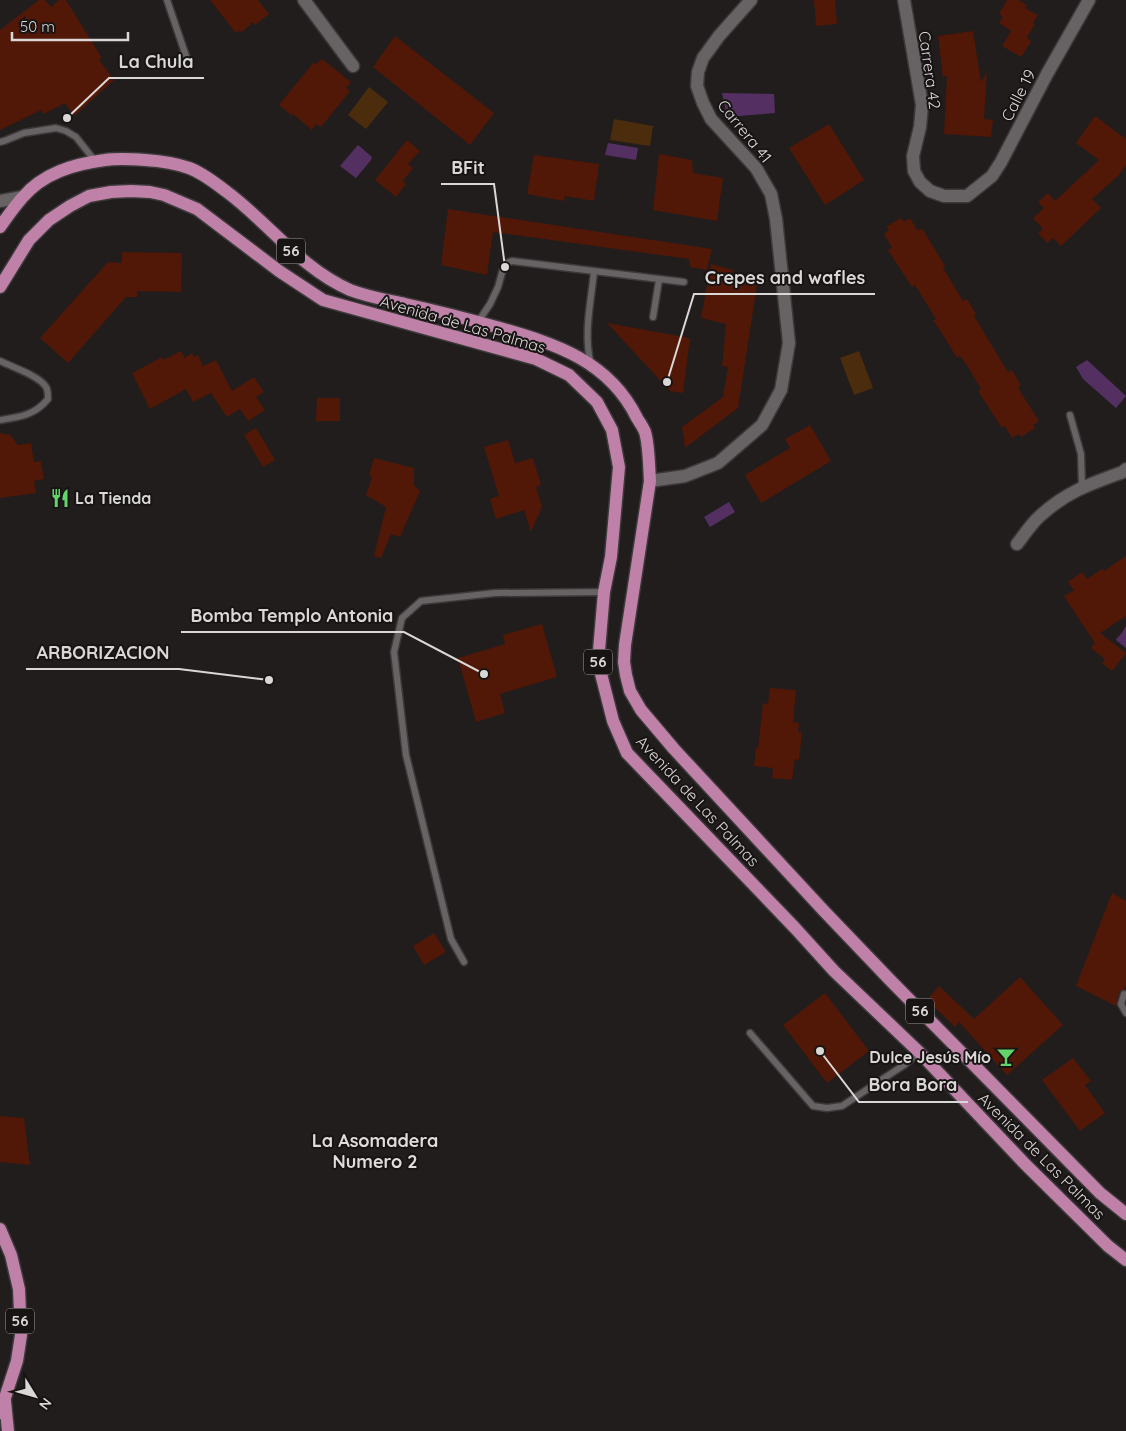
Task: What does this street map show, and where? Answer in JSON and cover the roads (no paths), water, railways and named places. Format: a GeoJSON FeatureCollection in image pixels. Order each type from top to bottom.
{"type":"FeatureCollection","features":[{"type":"Feature","properties":{"kind":"main road","name":"Avenida de Las Palmas"},"geometry":{"type":"LineString","coordinates":[[0,227],[22,197],[38,182],[60,170],[111,159],[153,160],[170,163],[190,169],[211,180],[243,204],[307,265],[350,290],[371,297],[530,336],[565,350],[601,372],[629,402],[645,433],[650,481],[625,645],[626,675],[630,691],[641,710],[656,730],[884,974],[1100,1193],[1126,1214]]}},
{"type":"Feature","properties":{"kind":"main road","name":"Avenida de Las Palmas"},"geometry":{"type":"LineString","coordinates":[[0,287],[29,240],[49,220],[70,206],[90,196],[111,192],[150,192],[164,195],[197,209],[280,272],[323,300],[536,359],[569,375],[596,402],[612,430],[620,467],[611,557],[604,592],[598,662],[613,721],[627,753],[834,970],[919,1052],[1025,1164],[1108,1246],[1126,1260]]}},
{"type":"Feature","properties":{"kind":"main road","name":"56"},"geometry":{"type":"LineString","coordinates":[[0,1229],[11,1255],[18,1289],[20,1335],[17,1361],[0,1413]]}},
{"type":"Feature","properties":{"kind":"main road"},"geometry":{"type":"LineString","coordinates":[[5,1400],[8,1431]]}},
{"type":"Feature","properties":{"kind":"street"},"geometry":{"type":"LineString","coordinates":[[304,0],[353,66]]}},
{"type":"Feature","properties":{"kind":"street","name":"Carrera 41"},"geometry":{"type":"LineString","coordinates":[[650,481],[685,476],[718,463],[762,425],[781,390],[789,343],[776,219],[771,194],[756,168],[711,119],[702,103],[698,86],[698,72],[703,58],[719,36],[752,0]]}},
{"type":"Feature","properties":{"kind":"street","name":"Carrera 42"},"geometry":{"type":"LineString","coordinates":[[904,0],[922,105],[920,127],[913,156],[914,171],[920,182],[930,191],[944,196],[967,196]]}},
{"type":"Feature","properties":{"kind":"street","name":"Calle 19"},"geometry":{"type":"LineString","coordinates":[[967,196],[992,176],[997,169],[1046,74],[1089,0]]}},
{"type":"Feature","properties":{"kind":"street"},"geometry":{"type":"LineString","coordinates":[[0,201],[22,197]]}},
{"type":"Feature","properties":{"kind":"street"},"geometry":{"type":"LineString","coordinates":[[1017,544],[1038,517],[1066,496],[1082,487],[1123,472],[1126,469]]}},
{"type":"Feature","properties":{"kind":"lane"},"geometry":{"type":"LineString","coordinates":[[167,0],[186,56]]}},
{"type":"Feature","properties":{"kind":"lane"},"geometry":{"type":"LineString","coordinates":[[0,142],[24,133],[56,128],[76,137],[95,161]]}},
{"type":"Feature","properties":{"kind":"lane"},"geometry":{"type":"LineString","coordinates":[[478,322],[490,304],[498,287],[503,269],[512,261],[684,282]]}},
{"type":"Feature","properties":{"kind":"lane"},"geometry":{"type":"LineString","coordinates":[[591,365],[587,341],[594,272]]}},
{"type":"Feature","properties":{"kind":"lane"},"geometry":{"type":"LineString","coordinates":[[653,317],[659,280]]}},
{"type":"Feature","properties":{"kind":"lane"},"geometry":{"type":"LineString","coordinates":[[0,361],[43,383],[46,387],[48,399],[37,410],[18,417],[0,420]]}},
{"type":"Feature","properties":{"kind":"lane"},"geometry":{"type":"LineString","coordinates":[[1070,414],[1081,454],[1082,487]]}},
{"type":"Feature","properties":{"kind":"lane"},"geometry":{"type":"LineString","coordinates":[[464,962],[451,939],[406,755],[394,652],[402,618],[421,601],[495,593],[604,592]]}},
{"type":"Feature","properties":{"kind":"lane"},"geometry":{"type":"LineString","coordinates":[[1124,994],[1121,1004],[1126,1013]]}},
{"type":"Feature","properties":{"kind":"lane"},"geometry":{"type":"LineString","coordinates":[[750,1034],[813,1106],[827,1108],[842,1106],[904,1065],[919,1052]]}},
{"type":"Feature","properties":{"kind":"place","name":"La Chula"},"geometry":{"type":"Point","coordinates":[67,118]}},
{"type":"Feature","properties":{"kind":"place","name":"BFit"},"geometry":{"type":"Point","coordinates":[505,267]}},
{"type":"Feature","properties":{"kind":"place","name":"Crepes and wafles"},"geometry":{"type":"Point","coordinates":[667,382]}},
{"type":"Feature","properties":{"kind":"place","name":"La Tienda"},"geometry":{"type":"Point","coordinates":[60,498]}},
{"type":"Feature","properties":{"kind":"place","name":"Bomba Templo Antonia"},"geometry":{"type":"Point","coordinates":[484,674]}},
{"type":"Feature","properties":{"kind":"place","name":"ARBORIZACION"},"geometry":{"type":"Point","coordinates":[269,680]}},
{"type":"Feature","properties":{"kind":"place","name":"Bora Bora"},"geometry":{"type":"Point","coordinates":[820,1051]}},
{"type":"Feature","properties":{"kind":"place","name":"Dulce Jesús Mío"},"geometry":{"type":"Point","coordinates":[1006,1057]}},
{"type":"Feature","properties":{"kind":"district","name":"La Asomadera Numero 2"},"geometry":{"type":"Point","coordinates":[375,1151]}}]}
